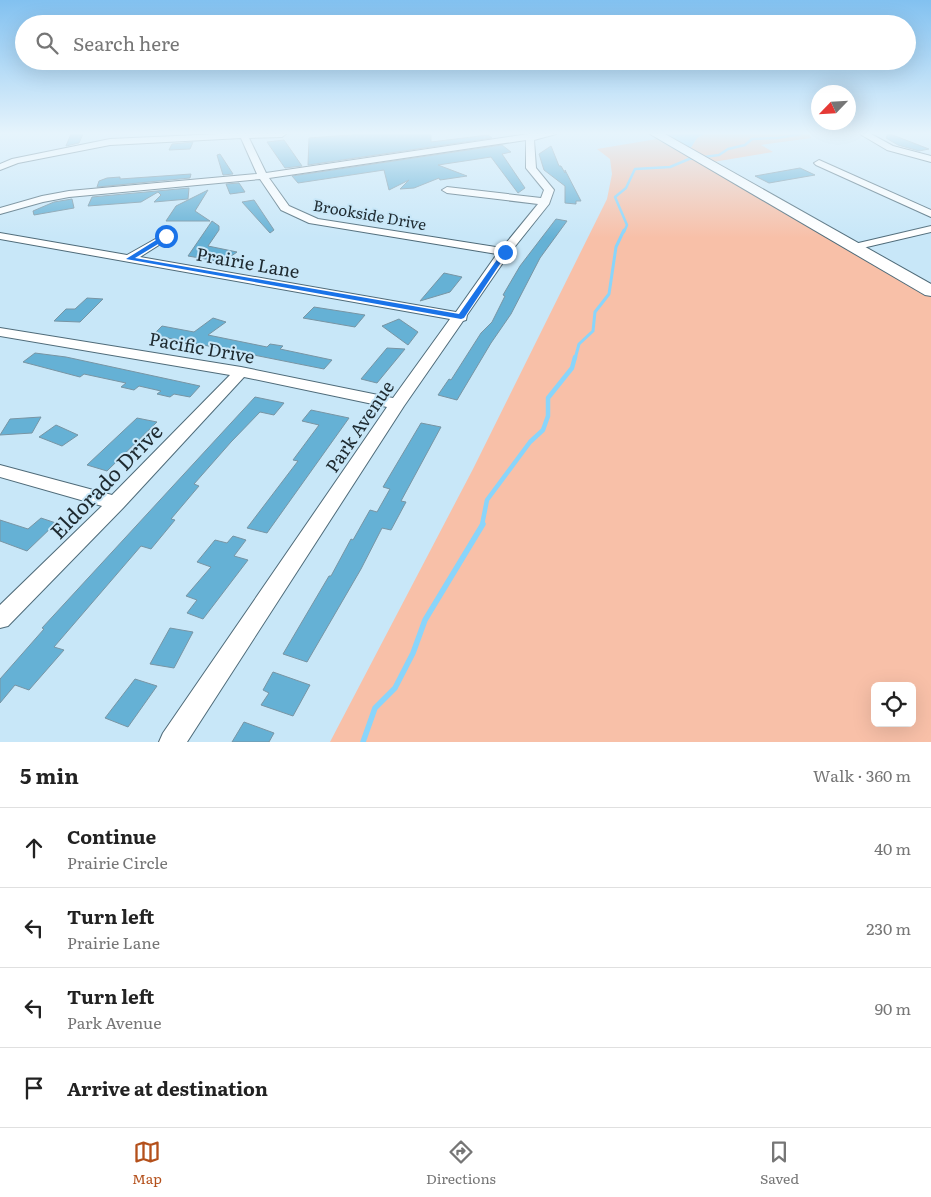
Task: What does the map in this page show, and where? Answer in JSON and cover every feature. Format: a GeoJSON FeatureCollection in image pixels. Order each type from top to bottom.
{"type":"FeatureCollection","features":[{"type":"Feature","properties":{"kind":"street","name":"Brookside Drive"},"geometry":{"type":"LineString","coordinates":[[260,169],[276,198],[286,209],[317,222],[505,252]]}},
{"type":"Feature","properties":{"kind":"street"},"geometry":{"type":"LineString","coordinates":[[0,211],[33,201],[70,194],[264,176],[313,169]]}},
{"type":"Feature","properties":{"kind":"street"},"geometry":{"type":"LineString","coordinates":[[447,190],[545,202],[549,190],[532,169]]}},
{"type":"Feature","properties":{"kind":"street"},"geometry":{"type":"LineString","coordinates":[[716,169],[931,291]]}},
{"type":"Feature","properties":{"kind":"street"},"geometry":{"type":"LineString","coordinates":[[831,169],[931,214]]}},
{"type":"Feature","properties":{"kind":"street","name":"Park Avenue"},"geometry":{"type":"LineString","coordinates":[[172,742],[397,404],[461,317],[505,252],[545,202]]}},
{"type":"Feature","properties":{"kind":"street"},"geometry":{"type":"LineString","coordinates":[[854,246],[931,229]]}},
{"type":"Feature","properties":{"kind":"street","name":"Prairie Lane"},"geometry":{"type":"LineString","coordinates":[[0,236],[461,317]]}},
{"type":"Feature","properties":{"kind":"street"},"geometry":{"type":"LineString","coordinates":[[129,259],[166,236]]}},
{"type":"Feature","properties":{"kind":"street","name":"Pacific Drive"},"geometry":{"type":"LineString","coordinates":[[0,332],[241,372],[397,404]]}},
{"type":"Feature","properties":{"kind":"street","name":"Eldorado Drive"},"geometry":{"type":"LineString","coordinates":[[0,619],[116,503],[241,372]]}},
{"type":"Feature","properties":{"kind":"street"},"geometry":{"type":"LineString","coordinates":[[0,471],[116,503]]}},
{"type":"Feature","properties":{"kind":"shaded area"},"geometry":{"type":"Polygon","coordinates":[[[611,169],[709,169],[931,296],[931,742],[330,742],[473,469],[607,199],[611,169]]]}},
{"type":"Feature","properties":{"kind":"building"},"geometry":{"type":"Polygon","coordinates":[[[221,169],[230,169],[233,174],[223,175],[221,169]]]}},
{"type":"Feature","properties":{"kind":"building"},"geometry":{"type":"Polygon","coordinates":[[[342,169],[448,169],[467,176],[440,180],[439,178],[414,188],[400,189],[409,180],[389,190],[384,170],[298,183],[292,176],[342,169]]]}},
{"type":"Feature","properties":{"kind":"building"},"geometry":{"type":"Polygon","coordinates":[[[500,169],[512,169],[525,188],[518,193],[500,169]]]}},
{"type":"Feature","properties":{"kind":"building"},"geometry":{"type":"Polygon","coordinates":[[[563,169],[565,173],[565,170],[581,201],[576,201],[576,204],[565,203],[565,186],[544,170],[563,169]]]}},
{"type":"Feature","properties":{"kind":"building"},"geometry":{"type":"Polygon","coordinates":[[[796,169],[801,169],[815,175],[769,183],[755,176],[796,169]]]}},
{"type":"Feature","properties":{"kind":"building"},"geometry":{"type":"Polygon","coordinates":[[[191,174],[190,178],[97,187],[99,181],[107,178],[120,177],[120,179],[191,174]]]}},
{"type":"Feature","properties":{"kind":"building"},"geometry":{"type":"Polygon","coordinates":[[[239,183],[245,192],[230,194],[226,184],[239,183]]]}},
{"type":"Feature","properties":{"kind":"building"},"geometry":{"type":"Polygon","coordinates":[[[189,188],[188,199],[154,202],[161,195],[158,192],[141,202],[88,206],[92,197],[189,188]]]}},
{"type":"Feature","properties":{"kind":"building"},"geometry":{"type":"Polygon","coordinates":[[[208,190],[195,211],[210,221],[166,221],[176,206],[208,190]]]}},
{"type":"Feature","properties":{"kind":"building"},"geometry":{"type":"Polygon","coordinates":[[[72,199],[74,208],[34,215],[33,211],[54,202],[72,199]]]}},
{"type":"Feature","properties":{"kind":"building"},"geometry":{"type":"Polygon","coordinates":[[[254,200],[274,230],[270,233],[242,202],[254,200]]]}},
{"type":"Feature","properties":{"kind":"building"},"geometry":{"type":"Polygon","coordinates":[[[556,219],[567,221],[540,258],[511,314],[491,343],[457,400],[438,395],[449,379],[451,380],[481,333],[492,322],[505,296],[503,295],[520,266],[556,219]]]}},
{"type":"Feature","properties":{"kind":"building"},"geometry":{"type":"Polygon","coordinates":[[[212,221],[219,226],[219,230],[208,246],[237,252],[223,262],[188,256],[212,221]]]}},
{"type":"Feature","properties":{"kind":"building"},"geometry":{"type":"Polygon","coordinates":[[[444,273],[462,277],[450,292],[420,301],[444,273]]]}},
{"type":"Feature","properties":{"kind":"building"},"geometry":{"type":"Polygon","coordinates":[[[87,298],[103,299],[80,322],[54,321],[66,309],[75,309],[87,298]]]}},
{"type":"Feature","properties":{"kind":"building"},"geometry":{"type":"Polygon","coordinates":[[[314,307],[365,315],[355,327],[303,318],[314,307]]]}},
{"type":"Feature","properties":{"kind":"building"},"geometry":{"type":"Polygon","coordinates":[[[213,318],[226,322],[208,335],[267,347],[270,344],[283,346],[280,349],[332,360],[324,369],[153,335],[162,326],[194,332],[213,318]]]}},
{"type":"Feature","properties":{"kind":"building"},"geometry":{"type":"Polygon","coordinates":[[[399,319],[418,332],[408,345],[382,326],[399,319]]]}},
{"type":"Feature","properties":{"kind":"building"},"geometry":{"type":"Polygon","coordinates":[[[387,348],[405,349],[377,383],[361,379],[387,348]]]}},
{"type":"Feature","properties":{"kind":"building"},"geometry":{"type":"Polygon","coordinates":[[[35,353],[66,357],[200,386],[190,397],[174,394],[170,397],[157,394],[161,391],[139,386],[134,390],[121,387],[126,383],[84,374],[80,377],[23,362],[35,353]]]}},
{"type":"Feature","properties":{"kind":"building"},"geometry":{"type":"Polygon","coordinates":[[[255,397],[284,403],[274,415],[260,412],[231,442],[194,484],[199,486],[171,519],[175,520],[151,549],[141,546],[54,647],[64,650],[29,690],[15,685],[0,703],[0,679],[44,629],[42,628],[255,397]]]}},
{"type":"Feature","properties":{"kind":"building"},"geometry":{"type":"Polygon","coordinates":[[[311,410],[349,418],[267,533],[247,528],[298,461],[293,460],[319,425],[302,421],[311,410]]]}},
{"type":"Feature","properties":{"kind":"building"},"geometry":{"type":"Polygon","coordinates":[[[41,417],[32,433],[0,435],[10,419],[41,417]]]}},
{"type":"Feature","properties":{"kind":"building"},"geometry":{"type":"Polygon","coordinates":[[[137,418],[157,422],[107,471],[87,465],[137,418]]]}},
{"type":"Feature","properties":{"kind":"building"},"geometry":{"type":"Polygon","coordinates":[[[421,423],[441,427],[401,501],[406,502],[391,530],[382,528],[361,569],[307,662],[283,654],[370,510],[377,512],[390,489],[383,487],[421,423]]]}},
{"type":"Feature","properties":{"kind":"building"},"geometry":{"type":"Polygon","coordinates":[[[56,425],[78,435],[62,446],[39,437],[56,425]]]}},
{"type":"Feature","properties":{"kind":"building"},"geometry":{"type":"Polygon","coordinates":[[[41,518],[56,523],[27,551],[0,541],[0,520],[28,529],[41,518]]]}},
{"type":"Feature","properties":{"kind":"building"},"geometry":{"type":"Polygon","coordinates":[[[233,536],[246,540],[234,556],[248,560],[203,619],[187,613],[197,600],[186,596],[211,567],[197,562],[215,540],[227,543],[233,536]]]}},
{"type":"Feature","properties":{"kind":"building"},"geometry":{"type":"Polygon","coordinates":[[[170,628],[193,632],[174,668],[150,664],[170,628]]]}},
{"type":"Feature","properties":{"kind":"building"},"geometry":{"type":"Polygon","coordinates":[[[273,672],[310,685],[293,716],[261,705],[269,693],[263,690],[273,672]]]}},
{"type":"Feature","properties":{"kind":"building"},"geometry":{"type":"Polygon","coordinates":[[[135,679],[157,686],[128,727],[105,718],[135,679]]]}},
{"type":"Feature","properties":{"kind":"building"},"geometry":{"type":"Polygon","coordinates":[[[244,722],[274,733],[269,742],[232,742],[244,722]]]}},
{"type":"Feature","properties":{"kind":"waterway"},"geometry":{"type":"LineString","coordinates":[[624,232],[627,225],[615,197],[626,188],[635,169],[642,169]]}},
{"type":"Feature","properties":{"kind":"waterway"},"geometry":{"type":"LineString","coordinates":[[575,359],[579,344],[593,331],[595,312],[609,294],[616,247],[624,230]]}},
{"type":"Feature","properties":{"kind":"waterway"},"geometry":{"type":"LineString","coordinates":[[482,525],[487,500],[530,442],[543,430],[548,416],[548,398],[572,368],[575,357]]}},
{"type":"Feature","properties":{"kind":"waterway"},"geometry":{"type":"LineString","coordinates":[[363,742],[375,708],[395,688],[413,653],[425,620],[483,524]]}},
{"type":"Feature","properties":{"kind":"route"},"geometry":{"type":"LineString","coordinates":[[166,236],[129,259],[461,317],[505,252]]}}]}
